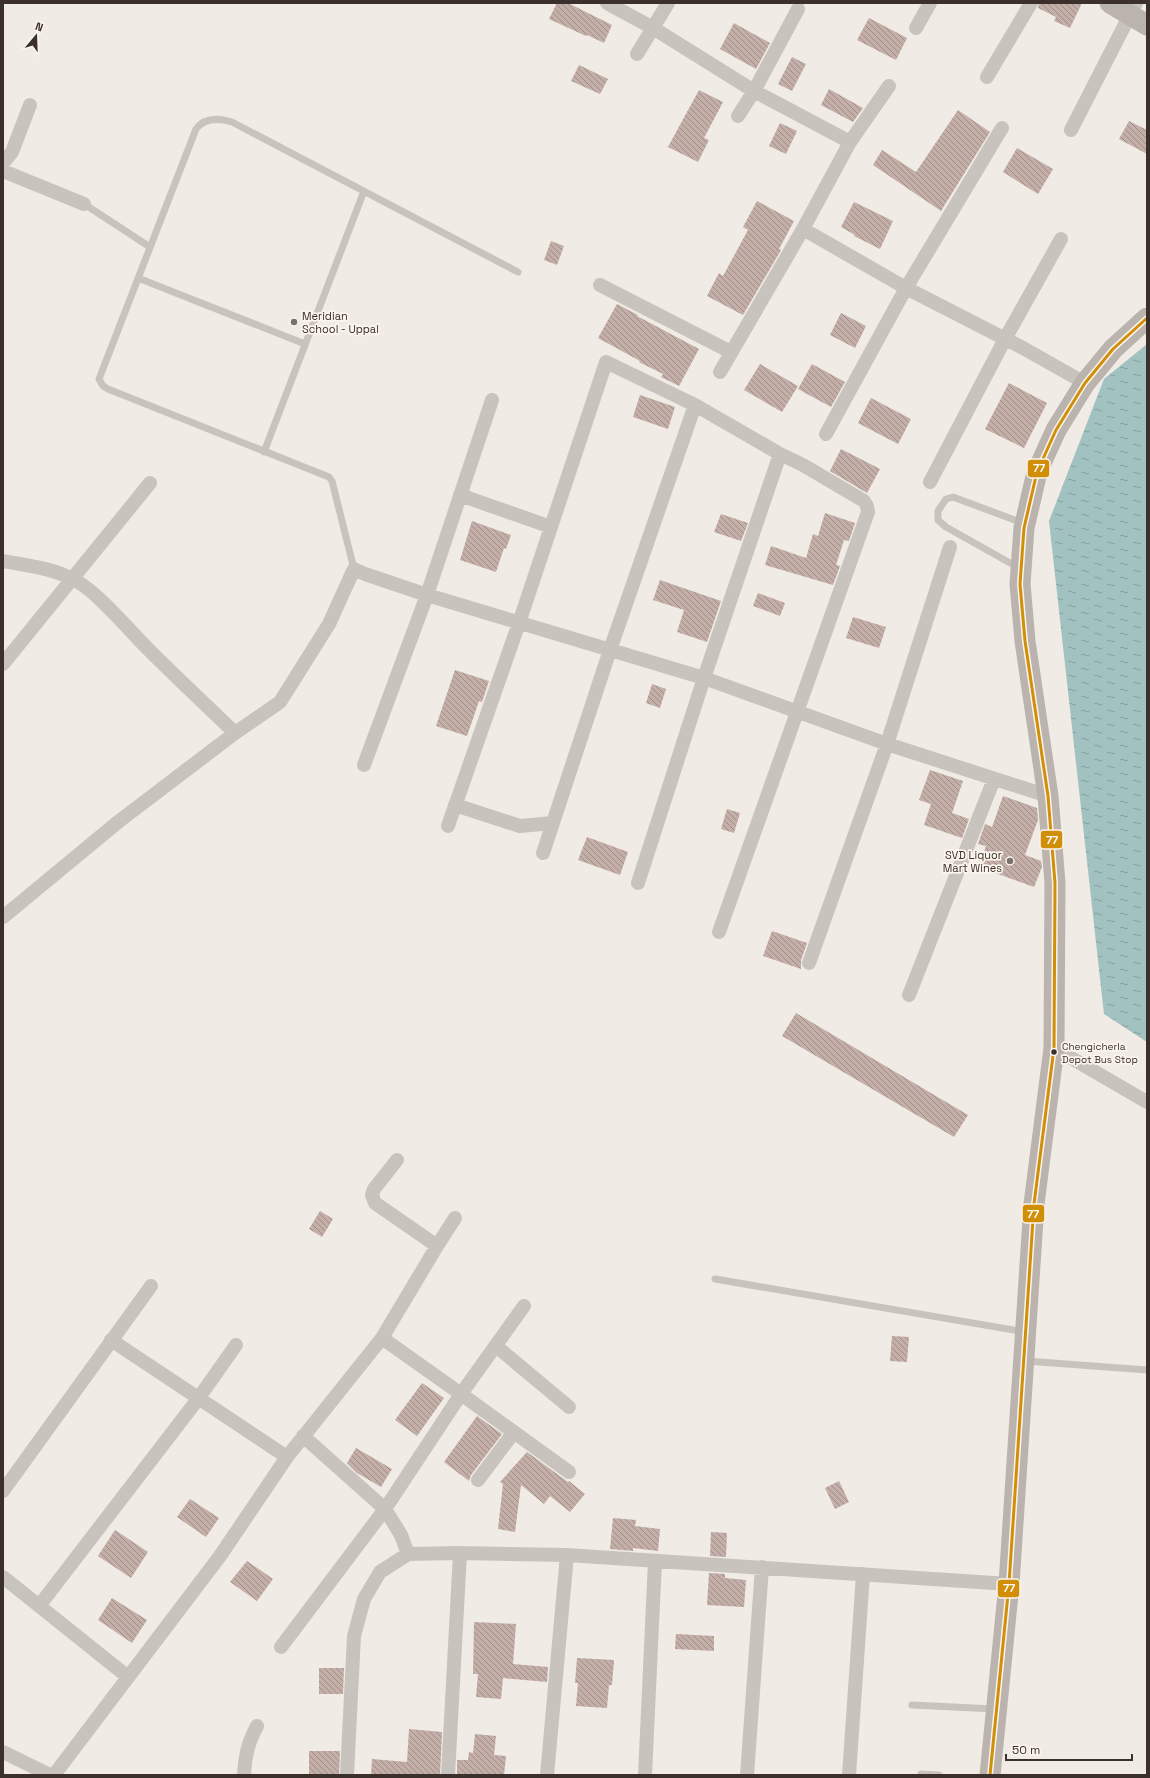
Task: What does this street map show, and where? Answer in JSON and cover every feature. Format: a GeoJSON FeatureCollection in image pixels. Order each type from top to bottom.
{"type":"FeatureCollection","features":[{"type":"Feature","properties":{"kind":"street"},"geometry":{"type":"LineString","coordinates":[[607,3],[653,28],[754,91],[850,142]]}},
{"type":"Feature","properties":{"kind":"street"},"geometry":{"type":"LineString","coordinates":[[637,54],[668,3]]}},
{"type":"Feature","properties":{"kind":"street"},"geometry":{"type":"LineString","coordinates":[[916,28],[930,3]]}},
{"type":"Feature","properties":{"kind":"street"},"geometry":{"type":"LineString","coordinates":[[987,77],[1031,3]]}},
{"type":"Feature","properties":{"kind":"street"},"geometry":{"type":"LineString","coordinates":[[1110,3],[1133,9],[1147,25]]}},
{"type":"Feature","properties":{"kind":"street"},"geometry":{"type":"LineString","coordinates":[[738,116],[754,91],[798,8]]}},
{"type":"Feature","properties":{"kind":"street"},"geometry":{"type":"LineString","coordinates":[[1071,130],[1133,9]]}},
{"type":"Feature","properties":{"kind":"street"},"geometry":{"type":"LineString","coordinates":[[720,372],[803,229],[850,142],[889,86]]}},
{"type":"Feature","properties":{"kind":"street"},"geometry":{"type":"LineString","coordinates":[[3,164],[12,152],[30,105]]}},
{"type":"Feature","properties":{"kind":"street"},"geometry":{"type":"LineString","coordinates":[[826,434],[906,288],[1002,128]]}},
{"type":"Feature","properties":{"kind":"street"},"geometry":{"type":"LineString","coordinates":[[3,171],[84,204]]}},
{"type":"Feature","properties":{"kind":"street"},"geometry":{"type":"LineString","coordinates":[[803,229],[906,288],[1085,383]]}},
{"type":"Feature","properties":{"kind":"street"},"geometry":{"type":"LineString","coordinates":[[930,482],[1005,340],[1061,239]]}},
{"type":"Feature","properties":{"kind":"street"},"geometry":{"type":"LineString","coordinates":[[600,285],[731,352]]}},
{"type":"Feature","properties":{"kind":"street"},"geometry":{"type":"LineString","coordinates":[[990,1775],[1009,1584],[1034,1204],[1054,1048],[1055,883],[1048,796],[1025,641],[1020,584],[1025,524],[1037,472],[1056,430],[1085,383],[1113,349],[1147,318]]}},
{"type":"Feature","properties":{"kind":"street"},"geometry":{"type":"LineString","coordinates":[[448,826],[519,623],[606,362],[695,404],[864,501],[867,506],[868,512],[718,932]]}},
{"type":"Feature","properties":{"kind":"street"},"geometry":{"type":"LineString","coordinates":[[364,765],[427,594],[492,400]]}},
{"type":"Feature","properties":{"kind":"street"},"geometry":{"type":"LineString","coordinates":[[543,853],[610,650],[695,404]]}},
{"type":"Feature","properties":{"kind":"street"},"geometry":{"type":"LineString","coordinates":[[638,883],[704,678],[780,454]]}},
{"type":"Feature","properties":{"kind":"street"},"geometry":{"type":"LineString","coordinates":[[3,664],[150,484]]}},
{"type":"Feature","properties":{"kind":"street"},"geometry":{"type":"LineString","coordinates":[[460,495],[551,527]]}},
{"type":"Feature","properties":{"kind":"street"},"geometry":{"type":"LineString","coordinates":[[809,963],[887,744],[950,547]]}},
{"type":"Feature","properties":{"kind":"street"},"geometry":{"type":"LineString","coordinates":[[3,561],[46,568],[72,578],[104,604],[161,662],[235,733]]}},
{"type":"Feature","properties":{"kind":"street"},"geometry":{"type":"LineString","coordinates":[[3,917],[118,822],[235,733],[280,702],[329,624],[354,569],[365,574],[519,623],[704,678],[887,744],[1048,796]]}},
{"type":"Feature","properties":{"kind":"street"},"geometry":{"type":"LineString","coordinates":[[909,995],[994,779]]}},
{"type":"Feature","properties":{"kind":"street"},"geometry":{"type":"LineString","coordinates":[[455,805],[520,826],[553,823]]}},
{"type":"Feature","properties":{"kind":"street"},"geometry":{"type":"LineString","coordinates":[[1054,1048],[1147,1102]]}},
{"type":"Feature","properties":{"kind":"street"},"geometry":{"type":"LineString","coordinates":[[397,1160],[374,1189],[372,1195],[376,1203],[437,1246]]}},
{"type":"Feature","properties":{"kind":"street"},"geometry":{"type":"LineString","coordinates":[[54,1775],[220,1556],[287,1457],[382,1338],[455,1218]]}},
{"type":"Feature","properties":{"kind":"street"},"geometry":{"type":"LineString","coordinates":[[3,1491],[151,1286]]}},
{"type":"Feature","properties":{"kind":"street"},"geometry":{"type":"LineString","coordinates":[[281,1647],[385,1510],[461,1394],[524,1306]]}},
{"type":"Feature","properties":{"kind":"street"},"geometry":{"type":"LineString","coordinates":[[382,1338],[569,1472]]}},
{"type":"Feature","properties":{"kind":"street"},"geometry":{"type":"LineString","coordinates":[[111,1340],[287,1457]]}},
{"type":"Feature","properties":{"kind":"street"},"geometry":{"type":"LineString","coordinates":[[39,1606],[198,1399],[236,1345]]}},
{"type":"Feature","properties":{"kind":"street"},"geometry":{"type":"LineString","coordinates":[[496,1346],[569,1406]]}},
{"type":"Feature","properties":{"kind":"street"},"geometry":{"type":"LineString","coordinates":[[478,1480],[514,1432]]}},
{"type":"Feature","properties":{"kind":"street"},"geometry":{"type":"LineString","coordinates":[[303,1436],[385,1510],[401,1535],[408,1554]]}},
{"type":"Feature","properties":{"kind":"street"},"geometry":{"type":"LineString","coordinates":[[448,1775],[460,1553]]}},
{"type":"Feature","properties":{"kind":"street"},"geometry":{"type":"LineString","coordinates":[[347,1775],[354,1636],[364,1599],[380,1572],[408,1554],[567,1554],[1009,1584]]}},
{"type":"Feature","properties":{"kind":"street"},"geometry":{"type":"LineString","coordinates":[[546,1775],[567,1554]]}},
{"type":"Feature","properties":{"kind":"street"},"geometry":{"type":"LineString","coordinates":[[645,1775],[655,1561]]}},
{"type":"Feature","properties":{"kind":"street"},"geometry":{"type":"LineString","coordinates":[[747,1775],[762,1567]]}},
{"type":"Feature","properties":{"kind":"street"},"geometry":{"type":"LineString","coordinates":[[849,1775],[863,1574]]}},
{"type":"Feature","properties":{"kind":"street"},"geometry":{"type":"LineString","coordinates":[[3,1577],[128,1677]]}},
{"type":"Feature","properties":{"kind":"street"},"geometry":{"type":"LineString","coordinates":[[244,1775],[245,1756],[250,1740],[257,1726]]}},
{"type":"Feature","properties":{"kind":"street"},"geometry":{"type":"LineString","coordinates":[[3,1752],[50,1775]]}},
{"type":"Feature","properties":{"kind":"lane"},"geometry":{"type":"LineString","coordinates":[[354,569],[332,481],[329,477],[103,386],[98,379],[196,129],[200,123],[215,119],[232,122],[518,272]]}},
{"type":"Feature","properties":{"kind":"lane"},"geometry":{"type":"LineString","coordinates":[[264,452],[364,191]]}},
{"type":"Feature","properties":{"kind":"lane"},"geometry":{"type":"LineString","coordinates":[[84,204],[150,247]]}},
{"type":"Feature","properties":{"kind":"lane"},"geometry":{"type":"LineString","coordinates":[[138,278],[305,344]]}},
{"type":"Feature","properties":{"kind":"lane"},"geometry":{"type":"LineString","coordinates":[[1021,569],[946,527],[938,520],[938,511],[946,499],[953,497],[1025,524]]}},
{"type":"Feature","properties":{"kind":"lane"},"geometry":{"type":"LineString","coordinates":[[715,1278],[1026,1332]]}},
{"type":"Feature","properties":{"kind":"lane"},"geometry":{"type":"LineString","coordinates":[[1024,1361],[1147,1370]]}},
{"type":"Feature","properties":{"kind":"lane"},"geometry":{"type":"LineString","coordinates":[[912,1705],[996,1710]]}},
{"type":"Feature","properties":{"kind":"lane"},"geometry":{"type":"LineString","coordinates":[[921,1774],[939,1775]]}},
{"type":"Feature","properties":{"kind":"water"},"geometry":{"type":"Polygon","coordinates":[[[1147,344],[1147,1042],[1104,1014],[1049,521],[1104,379],[1147,344]]]}},
{"type":"Feature","properties":{"kind":"building"},"geometry":{"type":"Polygon","coordinates":[[[557,3],[568,3],[612,25],[604,43],[549,19],[557,3]]]}},
{"type":"Feature","properties":{"kind":"building"},"geometry":{"type":"Polygon","coordinates":[[[1039,3],[1082,3],[1070,28],[1054,21],[1056,17],[1038,8],[1039,3]]]}},
{"type":"Feature","properties":{"kind":"building"},"geometry":{"type":"Polygon","coordinates":[[[869,18],[907,38],[896,60],[857,40],[869,18]]]}},
{"type":"Feature","properties":{"kind":"building"},"geometry":{"type":"Polygon","coordinates":[[[734,23],[770,43],[756,69],[720,49],[734,23]]]}},
{"type":"Feature","properties":{"kind":"building"},"geometry":{"type":"Polygon","coordinates":[[[792,57],[806,64],[792,91],[778,84],[792,57]]]}},
{"type":"Feature","properties":{"kind":"building"},"geometry":{"type":"Polygon","coordinates":[[[579,65],[608,79],[600,94],[571,81],[579,65]]]}},
{"type":"Feature","properties":{"kind":"building"},"geometry":{"type":"Polygon","coordinates":[[[829,89],[863,108],[853,122],[821,105],[829,89]]]}},
{"type":"Feature","properties":{"kind":"building"},"geometry":{"type":"Polygon","coordinates":[[[699,90],[723,102],[704,138],[709,140],[698,162],[668,147],[699,90]]]}},
{"type":"Feature","properties":{"kind":"building"},"geometry":{"type":"Polygon","coordinates":[[[958,110],[990,132],[941,211],[873,165],[882,150],[916,172],[958,110]]]}},
{"type":"Feature","properties":{"kind":"building"},"geometry":{"type":"Polygon","coordinates":[[[1129,121],[1147,130],[1147,154],[1119,139],[1129,121]]]}},
{"type":"Feature","properties":{"kind":"building"},"geometry":{"type":"Polygon","coordinates":[[[780,123],[797,131],[786,154],[769,146],[780,123]]]}},
{"type":"Feature","properties":{"kind":"building"},"geometry":{"type":"Polygon","coordinates":[[[1017,148],[1053,169],[1038,194],[1003,172],[1017,148]]]}},
{"type":"Feature","properties":{"kind":"building"},"geometry":{"type":"Polygon","coordinates":[[[757,201],[794,221],[779,249],[781,250],[743,315],[707,296],[719,273],[723,276],[748,230],[743,227],[757,201]]]}},
{"type":"Feature","properties":{"kind":"building"},"geometry":{"type":"Polygon","coordinates":[[[854,202],[893,221],[880,249],[854,236],[855,235],[841,227],[854,202]]]}},
{"type":"Feature","properties":{"kind":"building"},"geometry":{"type":"Polygon","coordinates":[[[551,241],[564,246],[557,265],[544,260],[551,241]]]}},
{"type":"Feature","properties":{"kind":"building"},"geometry":{"type":"Polygon","coordinates":[[[617,304],[699,349],[679,386],[661,377],[663,374],[598,338],[617,304]]]}},
{"type":"Feature","properties":{"kind":"building"},"geometry":{"type":"Polygon","coordinates":[[[841,313],[866,326],[855,348],[830,335],[841,313]]]}},
{"type":"Feature","properties":{"kind":"building"},"geometry":{"type":"Polygon","coordinates":[[[760,364],[798,386],[782,412],[744,390],[760,364]]]}},
{"type":"Feature","properties":{"kind":"building"},"geometry":{"type":"Polygon","coordinates":[[[812,364],[845,382],[831,407],[798,389],[812,364]]]}},
{"type":"Feature","properties":{"kind":"building"},"geometry":{"type":"Polygon","coordinates":[[[1009,383],[1047,403],[1024,448],[985,429],[1009,383]]]}},
{"type":"Feature","properties":{"kind":"building"},"geometry":{"type":"Polygon","coordinates":[[[640,395],[675,407],[668,429],[633,417],[640,395]]]}},
{"type":"Feature","properties":{"kind":"building"},"geometry":{"type":"Polygon","coordinates":[[[871,398],[911,419],[898,444],[858,423],[871,398]]]}},
{"type":"Feature","properties":{"kind":"building"},"geometry":{"type":"Polygon","coordinates":[[[841,449],[880,469],[867,493],[830,471],[841,449]]]}},
{"type":"Feature","properties":{"kind":"building"},"geometry":{"type":"Polygon","coordinates":[[[825,513],[855,523],[849,541],[844,540],[836,565],[840,566],[833,585],[765,565],[771,546],[806,558],[813,534],[818,536],[825,513]]]}},
{"type":"Feature","properties":{"kind":"building"},"geometry":{"type":"Polygon","coordinates":[[[721,514],[748,523],[741,541],[714,532],[721,514]]]}},
{"type":"Feature","properties":{"kind":"building"},"geometry":{"type":"Polygon","coordinates":[[[472,521],[511,535],[506,549],[504,548],[496,572],[460,560],[472,521]]]}},
{"type":"Feature","properties":{"kind":"building"},"geometry":{"type":"Polygon","coordinates":[[[660,580],[721,601],[707,642],[677,632],[684,610],[653,600],[660,580]]]}},
{"type":"Feature","properties":{"kind":"building"},"geometry":{"type":"Polygon","coordinates":[[[758,593],[785,603],[780,616],[753,606],[758,593]]]}},
{"type":"Feature","properties":{"kind":"building"},"geometry":{"type":"Polygon","coordinates":[[[853,617],[886,627],[879,648],[846,638],[853,617]]]}},
{"type":"Feature","properties":{"kind":"building"},"geometry":{"type":"Polygon","coordinates":[[[455,670],[489,681],[482,702],[479,701],[467,736],[436,726],[455,670]]]}},
{"type":"Feature","properties":{"kind":"building"},"geometry":{"type":"Polygon","coordinates":[[[652,684],[666,689],[660,708],[646,703],[652,684]]]}},
{"type":"Feature","properties":{"kind":"building"},"geometry":{"type":"Polygon","coordinates":[[[930,770],[963,781],[952,813],[969,819],[962,838],[924,825],[931,804],[919,800],[930,770]]]}},
{"type":"Feature","properties":{"kind":"building"},"geometry":{"type":"Polygon","coordinates":[[[1003,796],[1037,808],[1038,820],[1025,855],[1041,861],[1042,867],[1034,887],[979,867],[986,846],[978,844],[985,824],[992,827],[1003,796]]]}},
{"type":"Feature","properties":{"kind":"building"},"geometry":{"type":"Polygon","coordinates":[[[727,809],[740,813],[734,833],[721,829],[727,809]]]}},
{"type":"Feature","properties":{"kind":"building"},"geometry":{"type":"Polygon","coordinates":[[[587,837],[628,852],[620,875],[578,860],[587,837]]]}},
{"type":"Feature","properties":{"kind":"building"},"geometry":{"type":"Polygon","coordinates":[[[772,931],[807,943],[801,960],[801,969],[763,956],[772,931]]]}},
{"type":"Feature","properties":{"kind":"building"},"geometry":{"type":"Polygon","coordinates":[[[796,1013],[968,1115],[954,1137],[782,1036],[796,1013]]]}},
{"type":"Feature","properties":{"kind":"building"},"geometry":{"type":"Polygon","coordinates":[[[320,1211],[333,1219],[322,1237],[309,1229],[320,1211]]]}},
{"type":"Feature","properties":{"kind":"building"},"geometry":{"type":"Polygon","coordinates":[[[892,1336],[909,1337],[907,1362],[890,1361],[892,1336]]]}},
{"type":"Feature","properties":{"kind":"building"},"geometry":{"type":"Polygon","coordinates":[[[422,1383],[444,1398],[417,1436],[395,1420],[422,1383]]]}},
{"type":"Feature","properties":{"kind":"building"},"geometry":{"type":"Polygon","coordinates":[[[477,1416],[502,1434],[471,1475],[469,1481],[444,1462],[477,1416]]]}},
{"type":"Feature","properties":{"kind":"building"},"geometry":{"type":"Polygon","coordinates":[[[356,1448],[392,1469],[381,1487],[357,1473],[347,1463],[356,1448]]]}},
{"type":"Feature","properties":{"kind":"building"},"geometry":{"type":"Polygon","coordinates":[[[527,1452],[585,1494],[570,1512],[550,1496],[544,1504],[521,1485],[515,1532],[498,1529],[503,1484],[500,1482],[527,1452]]]}},
{"type":"Feature","properties":{"kind":"building"},"geometry":{"type":"Polygon","coordinates":[[[839,1481],[849,1502],[835,1509],[825,1488],[839,1481]]]}},
{"type":"Feature","properties":{"kind":"building"},"geometry":{"type":"Polygon","coordinates":[[[190,1499],[219,1518],[206,1537],[177,1517],[190,1499]]]}},
{"type":"Feature","properties":{"kind":"building"},"geometry":{"type":"Polygon","coordinates":[[[613,1518],[636,1520],[635,1526],[660,1529],[658,1551],[633,1548],[633,1551],[610,1549],[613,1518]]]}},
{"type":"Feature","properties":{"kind":"building"},"geometry":{"type":"Polygon","coordinates":[[[115,1530],[148,1552],[131,1578],[98,1556],[115,1530]]]}},
{"type":"Feature","properties":{"kind":"building"},"geometry":{"type":"Polygon","coordinates":[[[711,1532],[727,1533],[726,1557],[710,1556],[711,1532]]]}},
{"type":"Feature","properties":{"kind":"building"},"geometry":{"type":"Polygon","coordinates":[[[247,1561],[273,1579],[257,1601],[230,1582],[247,1561]]]}},
{"type":"Feature","properties":{"kind":"building"},"geometry":{"type":"Polygon","coordinates":[[[709,1573],[725,1574],[725,1578],[746,1580],[744,1607],[707,1605],[709,1573]]]}},
{"type":"Feature","properties":{"kind":"building"},"geometry":{"type":"Polygon","coordinates":[[[112,1598],[147,1620],[132,1643],[98,1620],[112,1598]]]}},
{"type":"Feature","properties":{"kind":"building"},"geometry":{"type":"Polygon","coordinates":[[[474,1622],[516,1624],[513,1664],[548,1667],[547,1682],[503,1678],[501,1699],[476,1697],[478,1674],[473,1674],[474,1622]]]}},
{"type":"Feature","properties":{"kind":"building"},"geometry":{"type":"Polygon","coordinates":[[[676,1634],[714,1636],[714,1651],[675,1649],[676,1634]]]}},
{"type":"Feature","properties":{"kind":"building"},"geometry":{"type":"Polygon","coordinates":[[[577,1658],[614,1660],[612,1685],[609,1685],[607,1708],[576,1706],[578,1683],[575,1683],[577,1658]]]}},
{"type":"Feature","properties":{"kind":"building"},"geometry":{"type":"Polygon","coordinates":[[[319,1668],[344,1668],[343,1694],[319,1694],[319,1668]]]}},
{"type":"Feature","properties":{"kind":"building"},"geometry":{"type":"Polygon","coordinates":[[[409,1729],[442,1732],[440,1775],[371,1775],[372,1759],[407,1762],[409,1729]]]}},
{"type":"Feature","properties":{"kind":"building"},"geometry":{"type":"Polygon","coordinates":[[[475,1734],[496,1736],[494,1755],[506,1756],[504,1775],[457,1775],[457,1760],[468,1760],[469,1752],[473,1753],[475,1734]]]}},
{"type":"Feature","properties":{"kind":"building"},"geometry":{"type":"Polygon","coordinates":[[[309,1751],[340,1751],[339,1775],[309,1775],[309,1751]]]}},
{"type":"Feature","properties":{"kind":"transit line","name":"77"},"geometry":{"type":"LineString","coordinates":[[990,1775],[1009,1584],[1034,1204],[1054,1048],[1055,883],[1048,796],[1025,641],[1020,584],[1024,528],[1037,472],[1056,430],[1085,383],[1113,349],[1147,318]]}},
{"type":"Feature","properties":{"kind":"place","name":"Meridian School - Uppal"},"geometry":{"type":"Point","coordinates":[294,322]}},
{"type":"Feature","properties":{"kind":"place","name":"SVD Liquor Mart Wines"},"geometry":{"type":"Point","coordinates":[1010,861]}},
{"type":"Feature","properties":{"kind":"place","name":"Chengicherla Depot Bus Stop"},"geometry":{"type":"Point","coordinates":[1054,1052]}}]}
